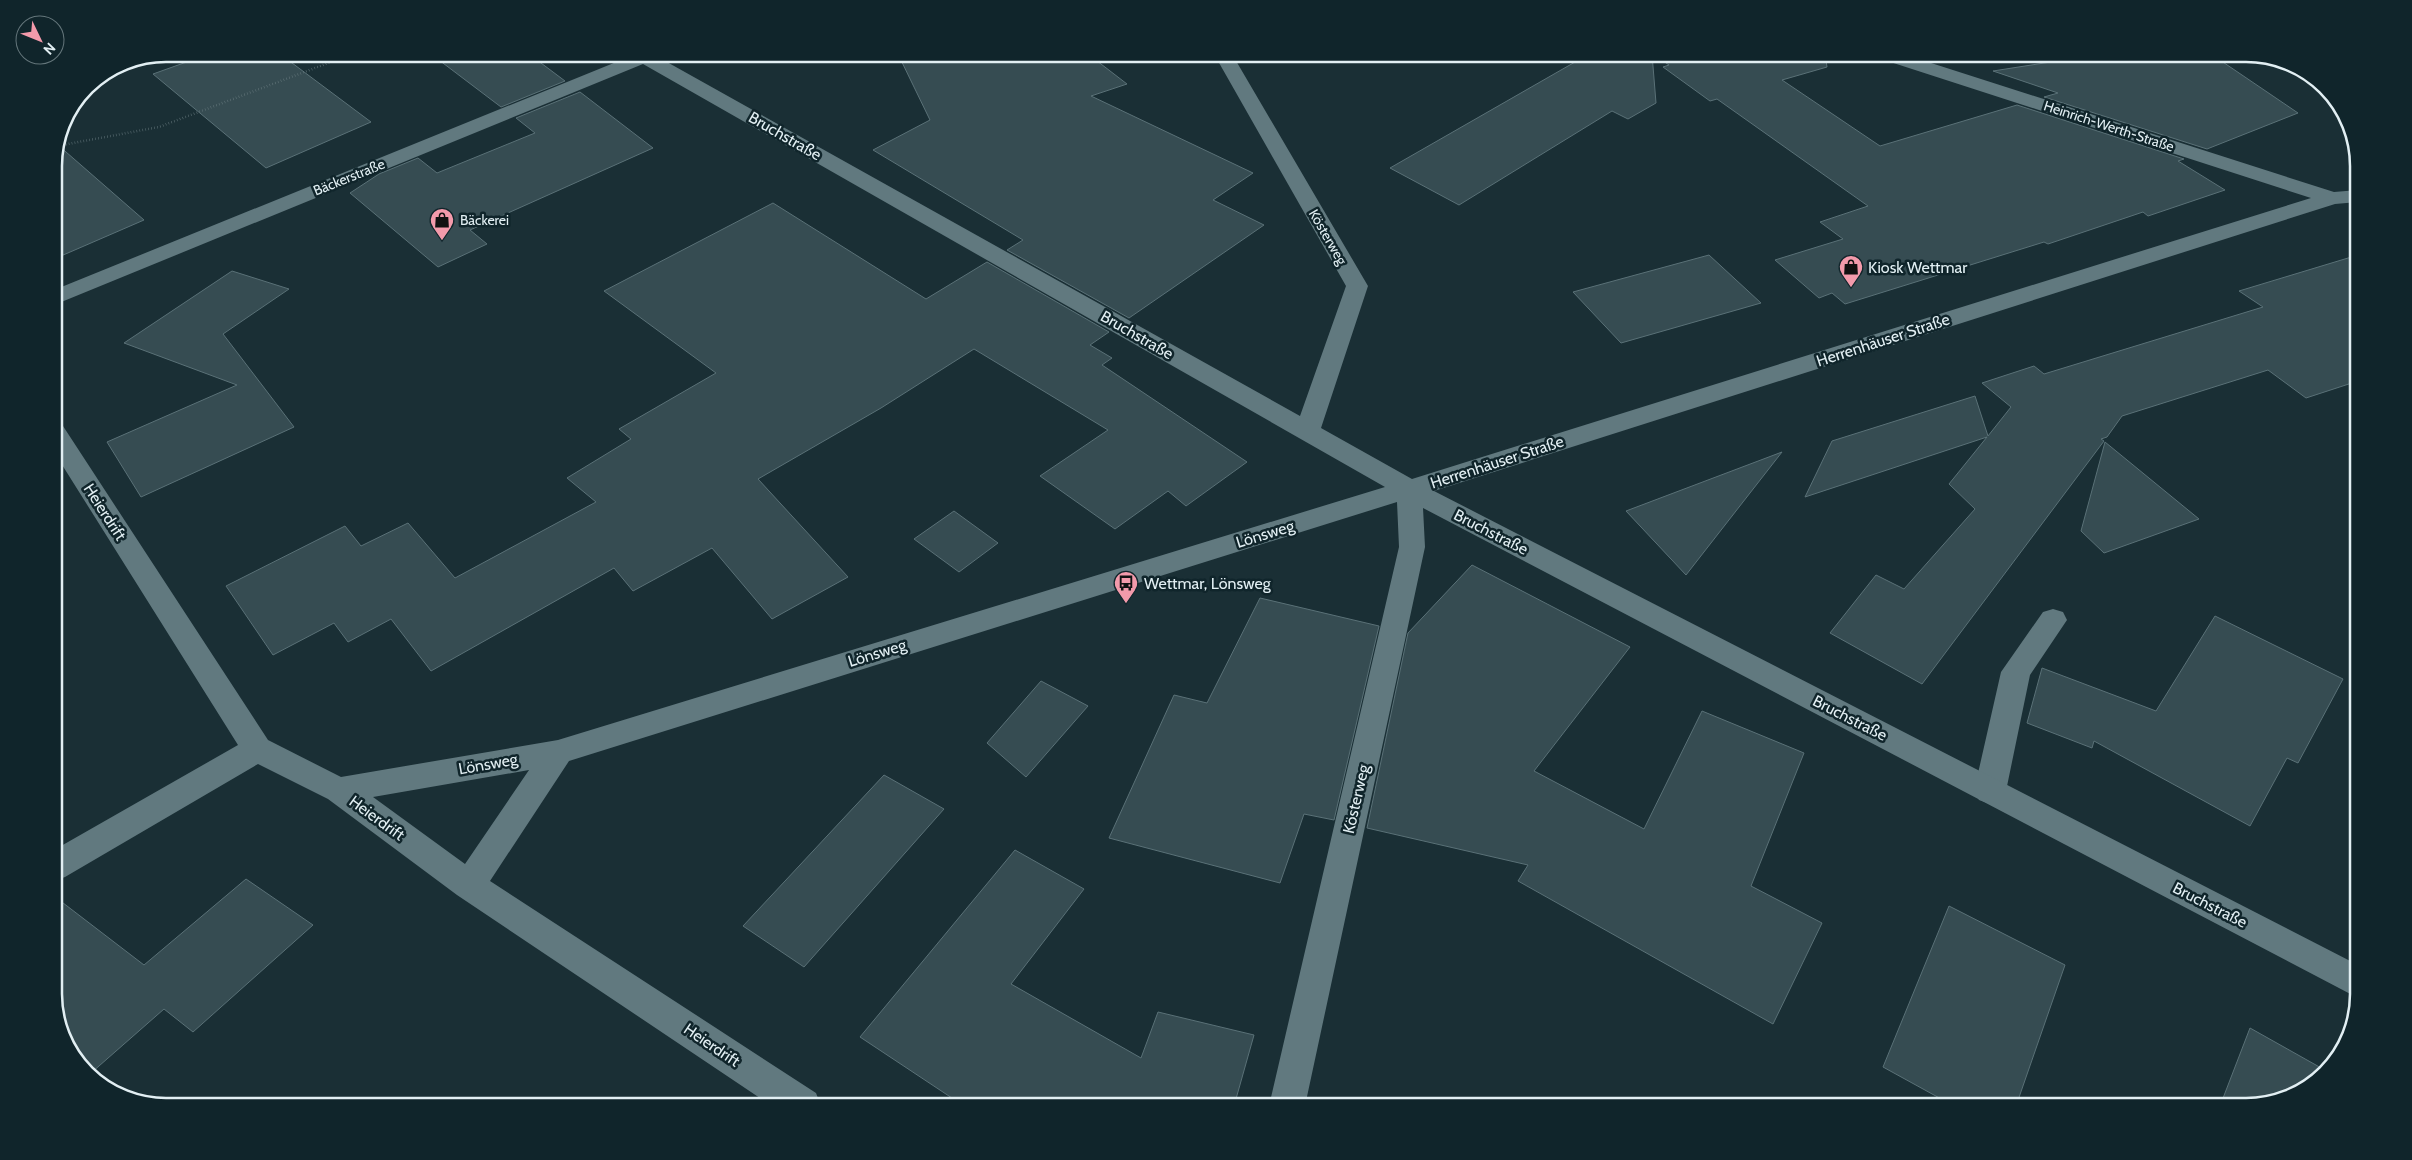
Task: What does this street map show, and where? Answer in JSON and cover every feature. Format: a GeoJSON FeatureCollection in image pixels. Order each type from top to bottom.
{"type":"FeatureCollection","features":[{"type":"Feature","properties":{"kind":"street","name":"Bäckerstraße"},"geometry":{"type":"LineString","coordinates":[[63,294],[628,62]]}},
{"type":"Feature","properties":{"kind":"street","name":"Bruchstraße"},"geometry":{"type":"LineString","coordinates":[[657,62],[1409,489],[2350,978]]}},
{"type":"Feature","properties":{"kind":"street","name":"Kösterweg"},"geometry":{"type":"LineString","coordinates":[[1228,62],[1357,286],[1307,432]]}},
{"type":"Feature","properties":{"kind":"street","name":"Heinrich-Werth-Straße"},"geometry":{"type":"LineString","coordinates":[[1910,62],[2333,198]]}},
{"type":"Feature","properties":{"kind":"street","name":"Herrenhäuser Straße"},"geometry":{"type":"LineString","coordinates":[[1409,489],[2333,198],[2349,197]]}},
{"type":"Feature","properties":{"kind":"street","name":"Heierdrift"},"geometry":{"type":"LineString","coordinates":[[63,446],[257,748],[339,790],[469,885],[791,1098]]}},
{"type":"Feature","properties":{"kind":"street","name":"Kösterweg"},"geometry":{"type":"LineString","coordinates":[[1289,1098],[1412,547],[1409,489]]}},
{"type":"Feature","properties":{"kind":"street","name":"Lönsweg"},"geometry":{"type":"LineString","coordinates":[[339,790],[558,752],[1409,489]]}},
{"type":"Feature","properties":{"kind":"street"},"geometry":{"type":"LineString","coordinates":[[1990,791],[2016,672],[2053,620]]}},
{"type":"Feature","properties":{"kind":"street"},"geometry":{"type":"LineString","coordinates":[[63,862],[257,748]]}},
{"type":"Feature","properties":{"kind":"street"},"geometry":{"type":"LineString","coordinates":[[469,885],[558,752]]}},
{"type":"Feature","properties":{"kind":"path"},"geometry":{"type":"LineString","coordinates":[[65,145],[159,127],[331,62]]}},
{"type":"Feature","properties":{"kind":"building"},"geometry":{"type":"Polygon","coordinates":[[[187,62],[291,62],[371,122],[266,168],[153,74],[187,62]]]}},
{"type":"Feature","properties":{"kind":"building"},"geometry":{"type":"Polygon","coordinates":[[[442,62],[540,62],[565,81],[501,107],[442,62]]]}},
{"type":"Feature","properties":{"kind":"building"},"geometry":{"type":"Polygon","coordinates":[[[902,62],[1098,62],[1127,84],[1091,96],[1253,173],[1213,200],[1264,225],[1129,318],[1007,250],[1023,240],[873,150],[930,120],[902,62]]]}},
{"type":"Feature","properties":{"kind":"building"},"geometry":{"type":"Polygon","coordinates":[[[1575,62],[1653,62],[1656,103],[1628,119],[1612,111],[1459,205],[1390,168],[1575,62]]]}},
{"type":"Feature","properties":{"kind":"building"},"geometry":{"type":"Polygon","coordinates":[[[1665,62],[1826,62],[1827,67],[1782,80],[1880,146],[2017,105],[2184,159],[2178,161],[2225,190],[2148,216],[2143,212],[2048,244],[2044,242],[1845,304],[1832,293],[1819,298],[1775,260],[1843,239],[1820,222],[1868,206],[1717,99],[1710,101],[1663,67],[1669,65],[1665,62]]]}},
{"type":"Feature","properties":{"kind":"building"},"geometry":{"type":"Polygon","coordinates":[[[2051,62],[2223,62],[2298,113],[2207,149],[2044,97],[2058,93],[1993,71],[2051,62]]]}},
{"type":"Feature","properties":{"kind":"building"},"geometry":{"type":"Polygon","coordinates":[[[580,92],[653,148],[470,230],[487,244],[438,267],[350,193],[379,174],[418,158],[437,173],[535,133],[516,118],[580,92]]]}},
{"type":"Feature","properties":{"kind":"building"},"geometry":{"type":"Polygon","coordinates":[[[64,150],[144,220],[63,255],[64,150]]]}},
{"type":"Feature","properties":{"kind":"building"},"geometry":{"type":"Polygon","coordinates":[[[773,203],[926,299],[987,262],[1109,332],[1090,345],[1112,358],[1102,365],[1247,462],[1186,506],[1168,491],[1115,529],[1040,476],[1108,430],[974,349],[881,408],[758,479],[848,577],[772,619],[712,548],[633,591],[614,568],[431,671],[391,619],[348,642],[334,623],[273,655],[226,586],[345,526],[361,546],[408,523],[455,578],[596,502],[567,478],[631,439],[619,429],[716,373],[604,291],[773,203]]]}},
{"type":"Feature","properties":{"kind":"building"},"geometry":{"type":"Polygon","coordinates":[[[1709,255],[1761,303],[1621,343],[1573,292],[1709,255]]]}},
{"type":"Feature","properties":{"kind":"building"},"geometry":{"type":"Polygon","coordinates":[[[2349,258],[2349,384],[2306,398],[2268,370],[2122,416],[2107,437],[2101,439],[2104,441],[1922,684],[1830,633],[1876,575],[1904,589],[1975,509],[1949,484],[1987,437],[1805,497],[1832,441],[1975,396],[1988,436],[2011,407],[1982,383],[2034,366],[2044,374],[2263,307],[2239,291],[2349,258]]]}},
{"type":"Feature","properties":{"kind":"building"},"geometry":{"type":"Polygon","coordinates":[[[232,271],[289,289],[223,334],[294,427],[141,497],[107,442],[237,385],[124,343],[232,271]]]}},
{"type":"Feature","properties":{"kind":"building"},"geometry":{"type":"Polygon","coordinates":[[[2105,442],[2199,519],[2104,553],[2081,531],[2105,442]]]}},
{"type":"Feature","properties":{"kind":"building"},"geometry":{"type":"Polygon","coordinates":[[[1782,452],[1686,575],[1626,511],[1782,452]]]}},
{"type":"Feature","properties":{"kind":"building"},"geometry":{"type":"Polygon","coordinates":[[[954,511],[998,543],[959,572],[914,539],[954,511]]]}},
{"type":"Feature","properties":{"kind":"building"},"geometry":{"type":"Polygon","coordinates":[[[1472,565],[1630,647],[1534,771],[1644,829],[1702,711],[1804,753],[1751,886],[1822,923],[1773,1024],[1518,881],[1528,865],[1367,828],[1408,633],[1472,565]]]}},
{"type":"Feature","properties":{"kind":"building"},"geometry":{"type":"Polygon","coordinates":[[[1260,598],[1379,626],[1334,820],[1304,814],[1280,883],[1109,838],[1174,695],[1207,703],[1260,598]]]}},
{"type":"Feature","properties":{"kind":"building"},"geometry":{"type":"Polygon","coordinates":[[[2215,616],[2343,679],[2298,763],[2287,758],[2250,826],[2094,741],[2092,748],[2027,723],[2042,668],[2156,711],[2215,616]]]}},
{"type":"Feature","properties":{"kind":"building"},"geometry":{"type":"Polygon","coordinates":[[[1041,681],[1088,706],[1026,777],[987,743],[1041,681]]]}},
{"type":"Feature","properties":{"kind":"building"},"geometry":{"type":"Polygon","coordinates":[[[884,775],[944,809],[804,967],[743,926],[884,775]]]}},
{"type":"Feature","properties":{"kind":"building"},"geometry":{"type":"Polygon","coordinates":[[[1015,850],[1084,889],[1011,984],[1141,1058],[1158,1012],[1254,1035],[1236,1098],[952,1098],[860,1037],[1015,850]]]}},
{"type":"Feature","properties":{"kind":"building"},"geometry":{"type":"Polygon","coordinates":[[[246,879],[313,925],[193,1032],[164,1009],[95,1069],[76,1046],[70,1034],[63,1008],[63,903],[144,965],[246,879]]]}},
{"type":"Feature","properties":{"kind":"building"},"geometry":{"type":"Polygon","coordinates":[[[1949,906],[2065,965],[2019,1098],[1939,1098],[1883,1067],[1949,906]]]}},
{"type":"Feature","properties":{"kind":"building"},"geometry":{"type":"Polygon","coordinates":[[[2250,1028],[2319,1067],[2304,1080],[2286,1090],[2260,1097],[2223,1098],[2250,1028]]]}},
{"type":"Feature","properties":{"kind":"place","name":"Bäckerei"},"geometry":{"type":"Point","coordinates":[442,241]}},
{"type":"Feature","properties":{"kind":"place","name":"Kiosk Wettmar"},"geometry":{"type":"Point","coordinates":[1851,288]}},
{"type":"Feature","properties":{"kind":"place","name":"Wettmar, Lönsweg"},"geometry":{"type":"Point","coordinates":[1126,604]}}]}
